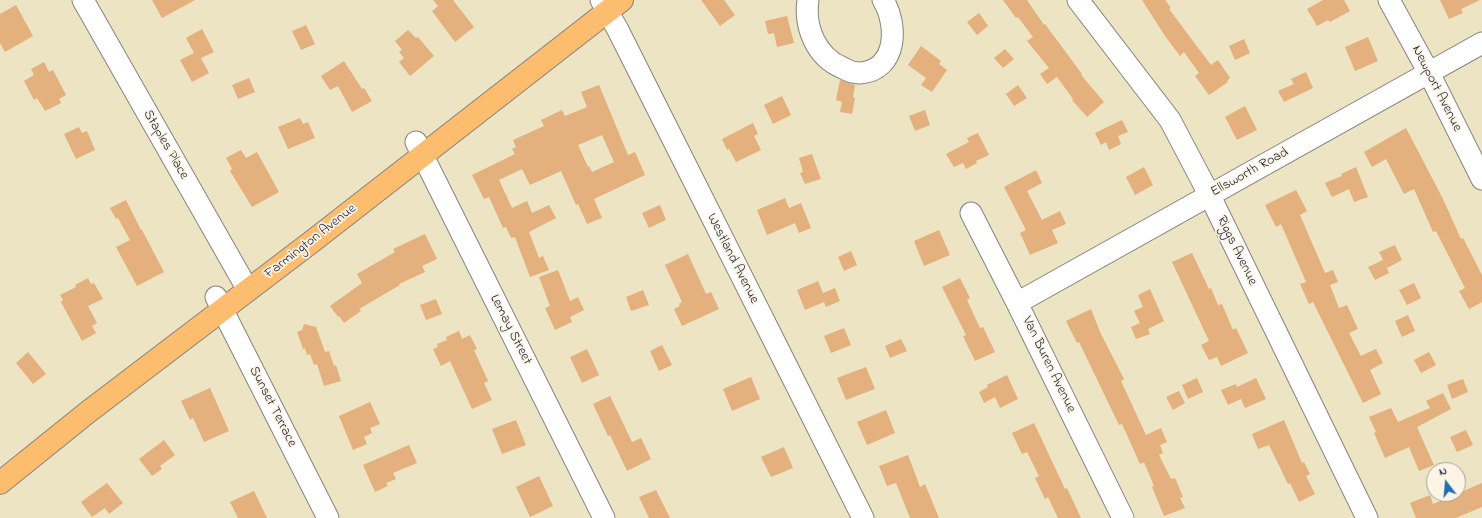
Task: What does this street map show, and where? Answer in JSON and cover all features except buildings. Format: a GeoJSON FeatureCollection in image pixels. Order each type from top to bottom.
{"type":"FeatureCollection","features":[{"type":"Feature","properties":{"kind":"main road","name":"Farmington Avenue"},"geometry":{"type":"LineString","coordinates":[[0,465],[245,284],[608,3]]}},
{"type":"Feature","properties":{"kind":"main road","name":"Farmington Avenue"},"geometry":{"type":"LineString","coordinates":[[0,483],[219,303]]}},
{"type":"Feature","properties":{"kind":"street","name":"Staples Place"},"geometry":{"type":"LineString","coordinates":[[83,0],[245,284]]}},
{"type":"Feature","properties":{"kind":"street"},"geometry":{"type":"LineString","coordinates":[[808,0],[808,22],[810,31],[818,48],[831,62],[839,67],[860,73],[873,69],[879,65],[884,60],[891,48],[892,22],[883,0]]}},
{"type":"Feature","properties":{"kind":"street","name":"Riggs Avenue"},"geometry":{"type":"LineString","coordinates":[[1078,0],[1170,120],[1210,196],[1367,518]]}},
{"type":"Feature","properties":{"kind":"street","name":"Newport Avenue"},"geometry":{"type":"LineString","coordinates":[[1389,0],[1429,73],[1482,179]]}},
{"type":"Feature","properties":{"kind":"street","name":"Westland Avenue"},"geometry":{"type":"LineString","coordinates":[[608,3],[863,518]]}},
{"type":"Feature","properties":{"kind":"street","name":"Ellsworth Road"},"geometry":{"type":"LineString","coordinates":[[1017,303],[1482,43]]}},
{"type":"Feature","properties":{"kind":"street","name":"Lemay Street"},"geometry":{"type":"LineString","coordinates":[[419,149],[604,518]]}},
{"type":"Feature","properties":{"kind":"street","name":"Van Buren Avenue"},"geometry":{"type":"LineString","coordinates":[[971,213],[1123,518]]}},
{"type":"Feature","properties":{"kind":"street","name":"Sunset Terrace"},"geometry":{"type":"LineString","coordinates":[[219,303],[328,518]]}}]}
